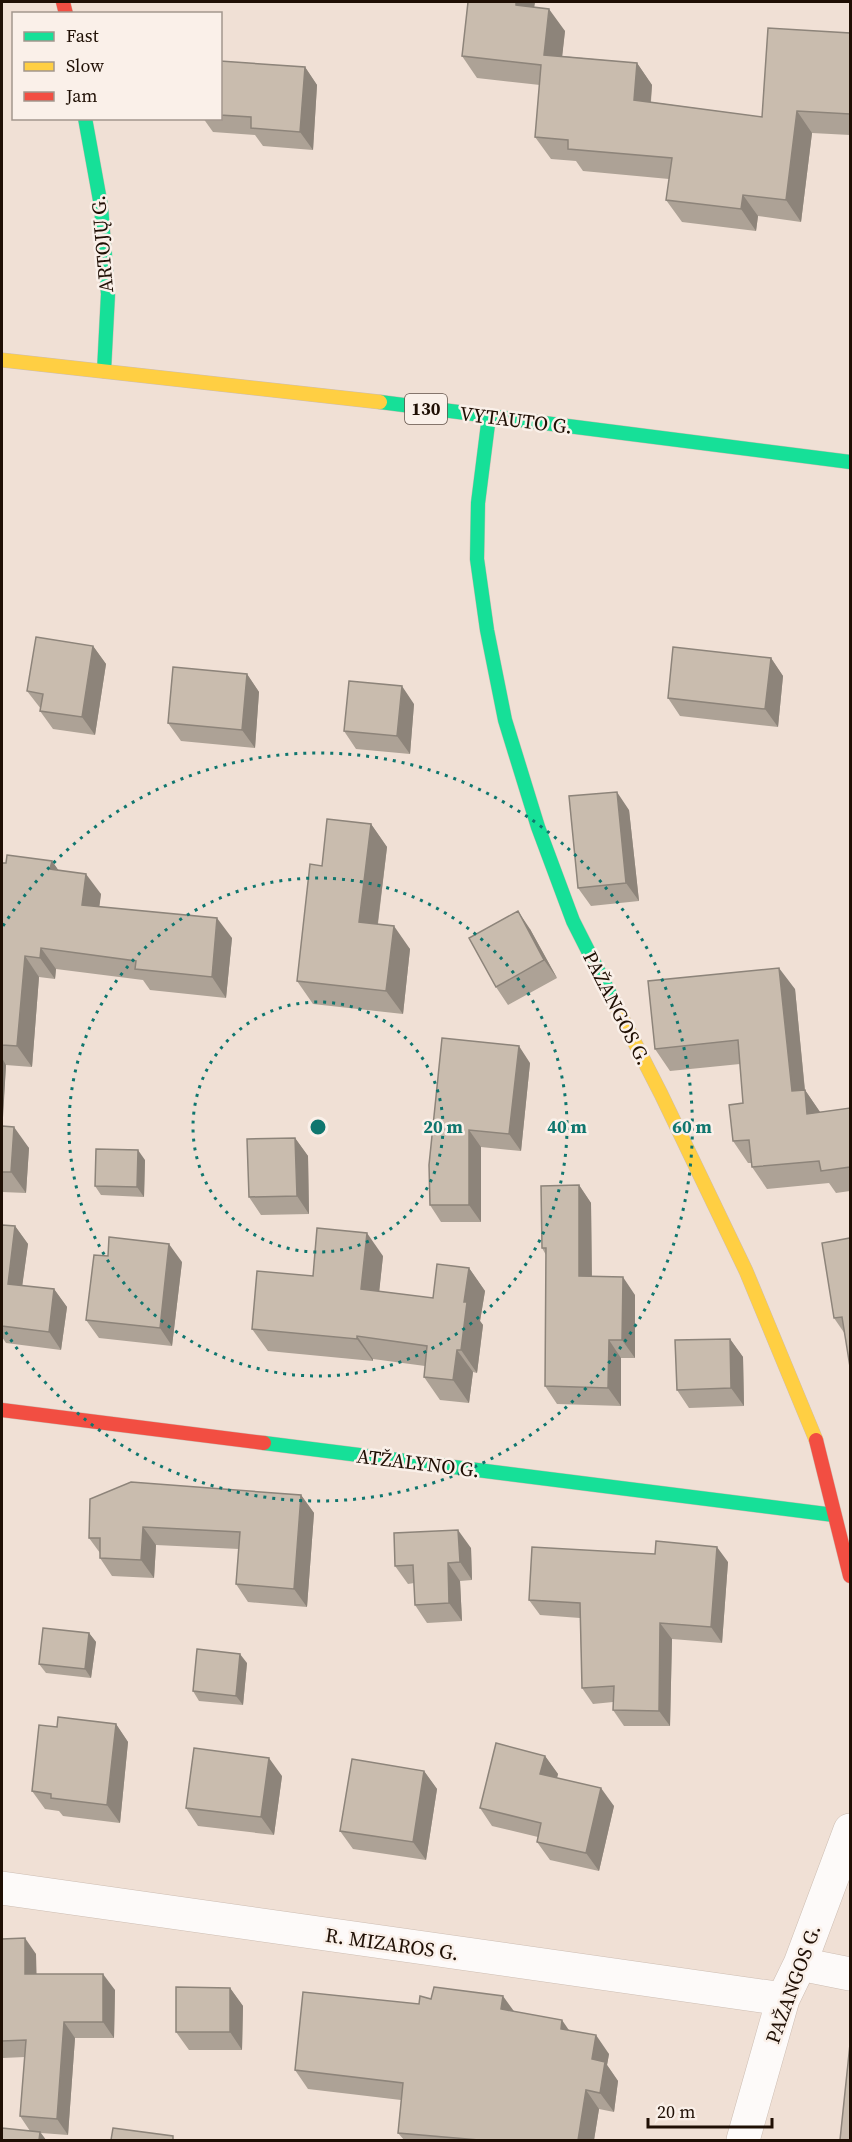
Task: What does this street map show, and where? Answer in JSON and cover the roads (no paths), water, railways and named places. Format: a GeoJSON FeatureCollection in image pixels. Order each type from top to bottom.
{"type":"FeatureCollection","features":[{"type":"Feature","properties":{"kind":"street","name":"ARTOJŲ G."},"geometry":{"type":"LineString","coordinates":[[85,120],[101,206],[108,294],[105,370]]}},
{"type":"Feature","properties":{"kind":"street","name":"VYTAUTO G."},"geometry":{"type":"LineString","coordinates":[[2,360],[105,370],[489,416],[850,462]]}},
{"type":"Feature","properties":{"kind":"street","name":"PAŽANGOS G."},"geometry":{"type":"LineString","coordinates":[[489,416],[478,503],[477,560],[487,630],[505,720],[538,827],[573,921],[661,1094],[746,1271],[818,1445],[850,1576]]}},
{"type":"Feature","properties":{"kind":"street","name":"ATŽALYNO G."},"geometry":{"type":"LineString","coordinates":[[2,1410],[834,1515]]}},
{"type":"Feature","properties":{"kind":"street","name":"PAŽANGOS G."},"geometry":{"type":"LineString","coordinates":[[743,2140],[783,1999],[800,1964],[850,1830]]}},
{"type":"Feature","properties":{"kind":"street","name":"R. MIZAROS G."},"geometry":{"type":"LineString","coordinates":[[2,1888],[783,1999]]}},
{"type":"Feature","properties":{"kind":"street"},"geometry":{"type":"LineString","coordinates":[[800,1964],[850,1974]]}}]}
